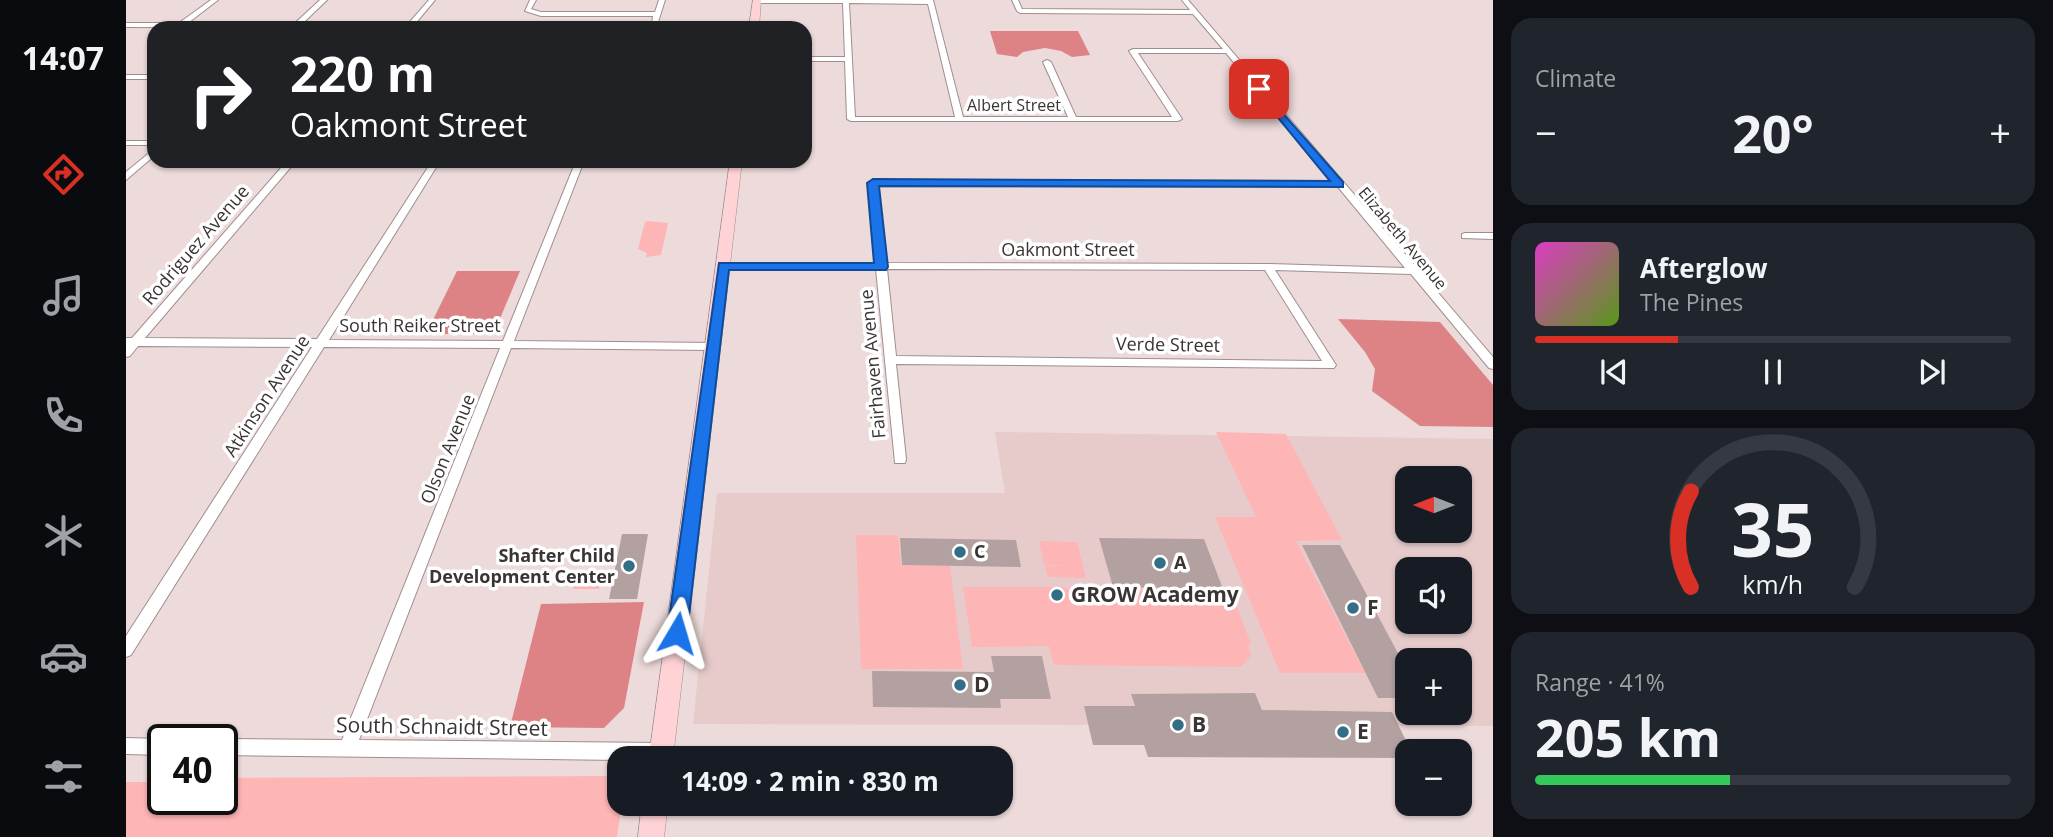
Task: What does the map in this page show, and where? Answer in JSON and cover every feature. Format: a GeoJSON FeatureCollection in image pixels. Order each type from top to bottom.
{"type":"FeatureCollection","features":[{"type":"Feature","properties":{"kind":"street"},"geometry":{"type":"LineString","coordinates":[[186,21],[215,0]]}},
{"type":"Feature","properties":{"kind":"street"},"geometry":{"type":"LineString","coordinates":[[301,21],[324,0]]}},
{"type":"Feature","properties":{"kind":"street"},"geometry":{"type":"LineString","coordinates":[[414,21],[432,0]]}},
{"type":"Feature","properties":{"kind":"street"},"geometry":{"type":"LineString","coordinates":[[533,0],[527,10],[541,14],[658,13]]}},
{"type":"Feature","properties":{"kind":"street"},"geometry":{"type":"LineString","coordinates":[[655,21],[662,0]]}},
{"type":"Feature","properties":{"kind":"street"},"geometry":{"type":"LineString","coordinates":[[1015,0],[1020,11],[1195,12]]}},
{"type":"Feature","properties":{"kind":"street"},"geometry":{"type":"LineString","coordinates":[[1102,0],[1109,12]]}},
{"type":"Feature","properties":{"kind":"street","name":"Elizabeth Avenue"},"geometry":{"type":"LineString","coordinates":[[1185,0],[1493,365]]}},
{"type":"Feature","properties":{"kind":"street"},"geometry":{"type":"LineString","coordinates":[[755,21],[757,1],[931,1],[960,119]]}},
{"type":"Feature","properties":{"kind":"street"},"geometry":{"type":"LineString","coordinates":[[812,59],[847,59],[846,2]]}},
{"type":"Feature","properties":{"kind":"street"},"geometry":{"type":"LineString","coordinates":[[126,25],[147,25]]}},
{"type":"Feature","properties":{"kind":"street","name":"Albert Street"},"geometry":{"type":"LineString","coordinates":[[847,59],[851,119],[1178,119],[1133,51],[1227,51]]}},
{"type":"Feature","properties":{"kind":"street"},"geometry":{"type":"LineString","coordinates":[[1047,62],[1073,119]]}},
{"type":"Feature","properties":{"kind":"street"},"geometry":{"type":"LineString","coordinates":[[126,77],[147,77]]}},
{"type":"Feature","properties":{"kind":"street"},"geometry":{"type":"LineString","coordinates":[[126,143],[147,143]]}},
{"type":"Feature","properties":{"kind":"street"},"geometry":{"type":"LineString","coordinates":[[126,177],[147,158]]}},
{"type":"Feature","properties":{"kind":"street","name":"Rodriguez Avenue"},"geometry":{"type":"LineString","coordinates":[[126,353],[131,342],[286,168]]}},
{"type":"Feature","properties":{"kind":"street","name":"Atkinson Avenue"},"geometry":{"type":"LineString","coordinates":[[126,650],[432,168]]}},
{"type":"Feature","properties":{"kind":"street","name":"Olson Avenue"},"geometry":{"type":"LineString","coordinates":[[347,748],[577,168]]}},
{"type":"Feature","properties":{"kind":"street"},"geometry":{"type":"LineString","coordinates":[[662,746],[735,168]]}},
{"type":"Feature","properties":{"kind":"street","name":"Fairhaven Avenue"},"geometry":{"type":"LineString","coordinates":[[900,459],[873,183],[1339,184]]}},
{"type":"Feature","properties":{"kind":"street"},"geometry":{"type":"LineString","coordinates":[[1465,236],[1493,236]]}},
{"type":"Feature","properties":{"kind":"street","name":"Oakmont Street"},"geometry":{"type":"LineString","coordinates":[[723,266],[1268,267],[1412,271]]}},
{"type":"Feature","properties":{"kind":"street","name":"Verde Street"},"geometry":{"type":"LineString","coordinates":[[890,360],[1330,365],[1268,267]]}},
{"type":"Feature","properties":{"kind":"street","name":"South Reiker Street"},"geometry":{"type":"LineString","coordinates":[[131,342],[713,346]]}},
{"type":"Feature","properties":{"kind":"street"},"geometry":{"type":"LineString","coordinates":[[126,746],[147,747]]}},
{"type":"Feature","properties":{"kind":"street","name":"South Schnaidt Street"},"geometry":{"type":"LineString","coordinates":[[238,747],[607,754]]}},
{"type":"Feature","properties":{"kind":"street"},"geometry":{"type":"LineString","coordinates":[[651,837],[653,816]]}},
{"type":"Feature","properties":{"kind":"shaded area"},"geometry":{"type":"Polygon","coordinates":[[[990,31],[1078,31],[1090,55],[1072,57],[1061,51],[1045,48],[1023,52],[1017,57],[997,54],[990,31]]]}},
{"type":"Feature","properties":{"kind":"shaded area"},"geometry":{"type":"Polygon","coordinates":[[[647,221],[668,223],[661,255],[646,257],[647,253],[638,249],[647,221]]]}},
{"type":"Feature","properties":{"kind":"shaded area"},"geometry":{"type":"Polygon","coordinates":[[[457,271],[520,271],[496,328],[483,334],[426,334],[457,271]]]}},
{"type":"Feature","properties":{"kind":"shaded area"},"geometry":{"type":"Polygon","coordinates":[[[1338,319],[1440,322],[1493,385],[1493,427],[1420,426],[1372,391],[1375,369],[1338,319]]]}},
{"type":"Feature","properties":{"kind":"shaded area","name":"GROW Academy"},"geometry":{"type":"Polygon","coordinates":[[[995,432],[1493,439],[1493,726],[693,724],[717,493],[1005,493],[995,432]]]}},
{"type":"Feature","properties":{"kind":"shaded area"},"geometry":{"type":"Polygon","coordinates":[[[1216,432],[1286,434],[1342,540],[1296,541],[1365,673],[1280,673],[1215,517],[1256,517],[1216,432]]]}},
{"type":"Feature","properties":{"kind":"shaded area"},"geometry":{"type":"Polygon","coordinates":[[[856,535],[898,535],[901,565],[950,566],[963,669],[861,669],[856,535]]]}},
{"type":"Feature","properties":{"kind":"shaded area"},"geometry":{"type":"Polygon","coordinates":[[[1039,541],[1077,542],[1086,578],[1048,577],[1045,566],[1072,565],[1044,565],[1039,541]]]}},
{"type":"Feature","properties":{"kind":"shaded area"},"geometry":{"type":"Polygon","coordinates":[[[577,570],[603,570],[599,589],[573,589],[577,570]]]}},
{"type":"Feature","properties":{"kind":"shaded area"},"geometry":{"type":"Polygon","coordinates":[[[963,587],[1064,587],[1093,598],[1108,597],[1130,590],[1231,591],[1251,644],[1248,645],[1251,655],[1241,667],[1054,665],[1049,646],[972,647],[963,587]]]}},
{"type":"Feature","properties":{"kind":"shaded area"},"geometry":{"type":"Polygon","coordinates":[[[644,602],[624,708],[604,728],[510,727],[541,604],[644,602]]]}},
{"type":"Feature","properties":{"kind":"shaded area"},"geometry":{"type":"Polygon","coordinates":[[[607,776],[607,816],[620,816],[617,837],[126,837],[126,782],[147,782],[147,815],[238,815],[238,778],[607,776]]]}},
{"type":"Feature","properties":{"kind":"building","name":"Shafter Child Development Center"},"geometry":{"type":"Polygon","coordinates":[[[622,534],[648,534],[637,599],[609,599],[622,534]]]}},
{"type":"Feature","properties":{"kind":"building","name":"C"},"geometry":{"type":"Polygon","coordinates":[[[900,538],[1016,540],[1021,567],[902,565],[900,538]]]}},
{"type":"Feature","properties":{"kind":"building","name":"A"},"geometry":{"type":"Polygon","coordinates":[[[1099,538],[1204,539],[1223,589],[1113,587],[1099,538]]]}},
{"type":"Feature","properties":{"kind":"building","name":"F"},"geometry":{"type":"Polygon","coordinates":[[[1302,545],[1340,545],[1395,648],[1395,698],[1378,698],[1302,545]]]}},
{"type":"Feature","properties":{"kind":"building","name":"D"},"geometry":{"type":"Polygon","coordinates":[[[991,656],[1042,656],[1051,699],[1000,699],[1001,708],[873,707],[872,671],[994,672],[991,656]]]}},
{"type":"Feature","properties":{"kind":"building","name":"B"},"geometry":{"type":"Polygon","coordinates":[[[1255,693],[1262,710],[1392,712],[1395,725],[1398,725],[1405,739],[1395,739],[1395,758],[1148,757],[1144,745],[1093,745],[1084,706],[1135,706],[1131,694],[1255,693]]]}},
{"type":"Feature","properties":{"kind":"place","name":"C"},"geometry":{"type":"Point","coordinates":[960,552]}},
{"type":"Feature","properties":{"kind":"place","name":"A"},"geometry":{"type":"Point","coordinates":[1160,563]}},
{"type":"Feature","properties":{"kind":"place","name":"Shafter Child Development Center"},"geometry":{"type":"Point","coordinates":[629,566]}},
{"type":"Feature","properties":{"kind":"place","name":"GROW Academy"},"geometry":{"type":"Point","coordinates":[1057,595]}},
{"type":"Feature","properties":{"kind":"place","name":"F"},"geometry":{"type":"Point","coordinates":[1353,608]}},
{"type":"Feature","properties":{"kind":"place","name":"D"},"geometry":{"type":"Point","coordinates":[960,685]}},
{"type":"Feature","properties":{"kind":"place","name":"B"},"geometry":{"type":"Point","coordinates":[1178,725]}},
{"type":"Feature","properties":{"kind":"place","name":"E"},"geometry":{"type":"Point","coordinates":[1343,732]}},
{"type":"Feature","properties":{"kind":"route"},"geometry":{"type":"LineString","coordinates":[[677,633],[723,266],[881,267],[873,183],[1339,184],[1259,89]]}}]}
